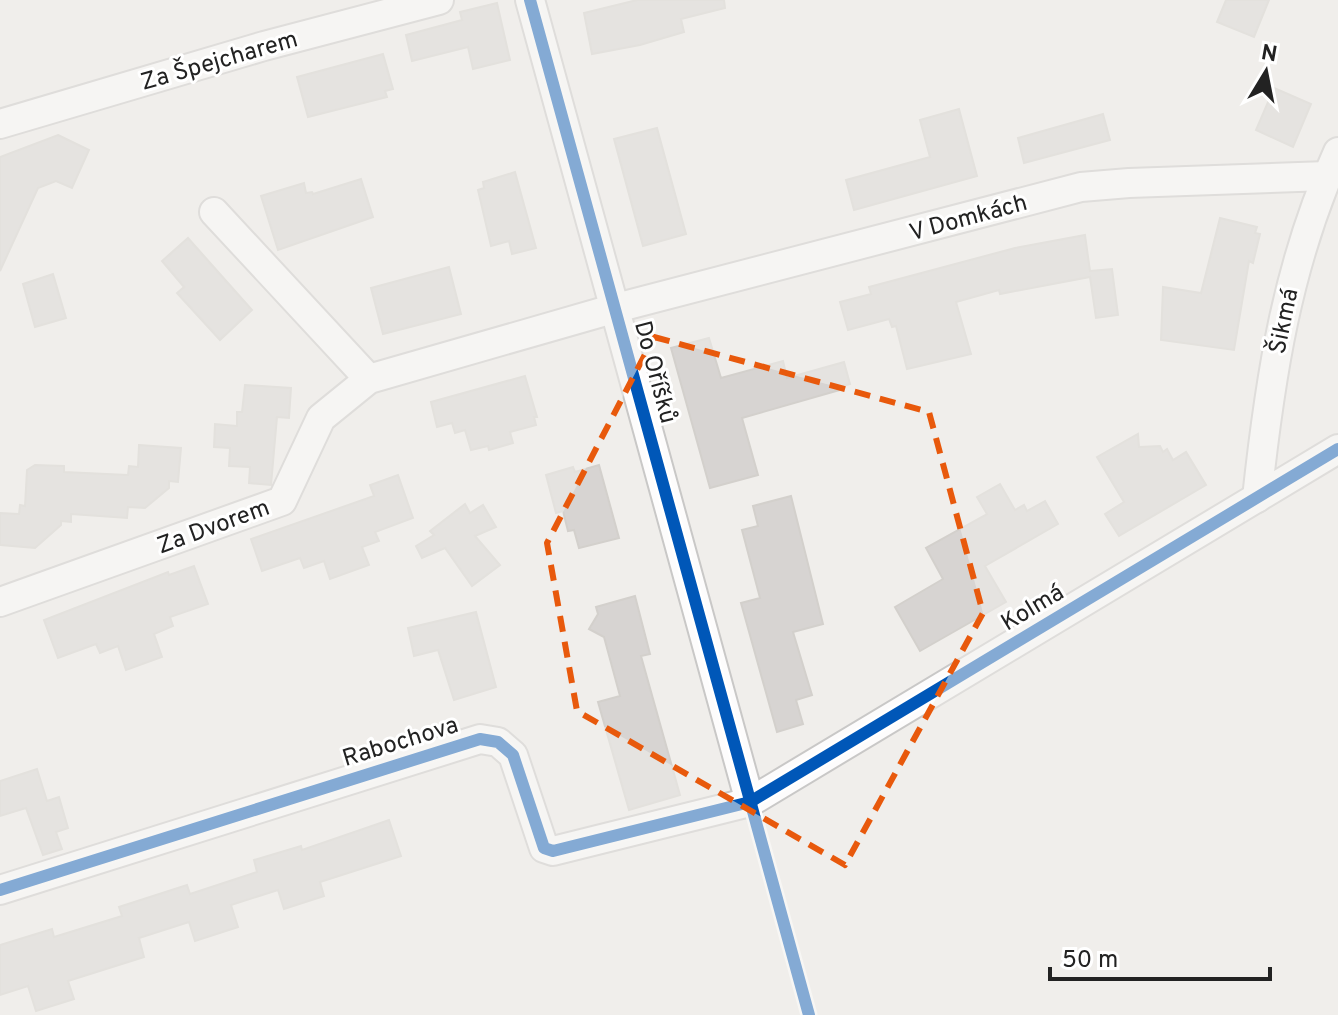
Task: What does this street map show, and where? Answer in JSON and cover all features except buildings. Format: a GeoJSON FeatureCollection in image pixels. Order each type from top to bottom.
{"type":"FeatureCollection","features":[{"type":"Feature","properties":{"kind":"street","name":"Za Špejcharem"},"geometry":{"type":"LineString","coordinates":[[0,124],[264,46],[439,0]]}},
{"type":"Feature","properties":{"kind":"street","name":"Do Oříšků"},"geometry":{"type":"LineString","coordinates":[[530,0],[750,802]]}},
{"type":"Feature","properties":{"kind":"street","name":"V Domkách"},"geometry":{"type":"LineString","coordinates":[[616,308],[860,247],[1081,187],[1333,164]]}},
{"type":"Feature","properties":{"kind":"street","name":"Šikmá"},"geometry":{"type":"LineString","coordinates":[[1257,498],[1268,394],[1289,288],[1333,164]]}},
{"type":"Feature","properties":{"kind":"street"},"geometry":{"type":"LineString","coordinates":[[214,212],[369,379]]}},
{"type":"Feature","properties":{"kind":"street","name":"Za Dvorem"},"geometry":{"type":"LineString","coordinates":[[0,602],[282,501],[321,418],[369,379],[616,308]]}},
{"type":"Feature","properties":{"kind":"street","name":"Kolmá"},"geometry":{"type":"LineString","coordinates":[[750,802],[1338,449]]}},
{"type":"Feature","properties":{"kind":"street","name":"Rabochova"},"geometry":{"type":"LineString","coordinates":[[0,890],[480,739],[498,742],[513,755],[537,832],[544,848],[553,851],[750,802]]}},
{"type":"Feature","properties":{"kind":"highlighted area"},"geometry":{"type":"Polygon","coordinates":[[[654,337],[929,412],[983,613],[845,865],[577,711],[547,543],[654,337]]]}},
{"type":"Feature","properties":{"kind":"cycle path"},"geometry":{"type":"LineString","coordinates":[[530,0],[809,1015]]}},
{"type":"Feature","properties":{"kind":"cycle path"},"geometry":{"type":"LineString","coordinates":[[0,890],[480,739],[498,742],[513,755],[544,848],[553,851],[750,802],[1338,449]]}}]}
